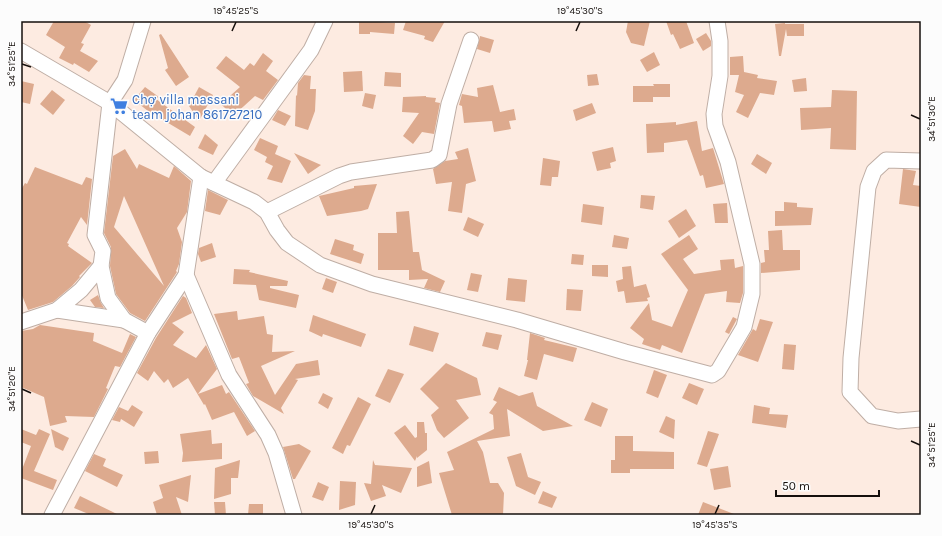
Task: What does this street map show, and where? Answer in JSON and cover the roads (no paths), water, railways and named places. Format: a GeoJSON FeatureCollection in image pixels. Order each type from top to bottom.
{"type":"FeatureCollection","features":[{"type":"Feature","properties":{"kind":"street"},"geometry":{"type":"LineString","coordinates":[[124,320],[108,298],[101,266],[102,251],[95,235],[110,103],[125,80],[143,21]]}},
{"type":"Feature","properties":{"kind":"street"},"geometry":{"type":"LineString","coordinates":[[52,515],[148,332],[186,275],[208,180],[311,50],[325,21]]}},
{"type":"Feature","properties":{"kind":"street"},"geometry":{"type":"LineString","coordinates":[[21,51],[110,103],[208,180],[254,202],[267,212],[277,230],[287,243],[320,265],[372,284],[517,320],[625,352],[712,375],[718,370],[744,327],[752,294],[752,264],[730,169],[715,126],[714,114],[720,76],[720,41],[717,21]]}},
{"type":"Feature","properties":{"kind":"street"},"geometry":{"type":"LineString","coordinates":[[267,212],[339,176],[351,172],[432,160],[439,155],[449,104],[471,40]]}},
{"type":"Feature","properties":{"kind":"street"},"geometry":{"type":"LineString","coordinates":[[921,161],[886,160],[874,171],[868,187],[851,358],[850,392],[872,416],[898,421],[921,419]]}},
{"type":"Feature","properties":{"kind":"street"},"geometry":{"type":"LineString","coordinates":[[21,322],[57,310],[81,290],[101,266]]}},
{"type":"Feature","properties":{"kind":"street"},"geometry":{"type":"LineString","coordinates":[[186,275],[229,375],[268,435],[276,453],[294,515]]}},
{"type":"Feature","properties":{"kind":"street"},"geometry":{"type":"LineString","coordinates":[[57,310],[124,320],[148,332]]}},
{"type":"Feature","properties":{"kind":"place","name":"Chợ villa massani team johan 861727210"},"geometry":{"type":"Point","coordinates":[119,106]}}]}
